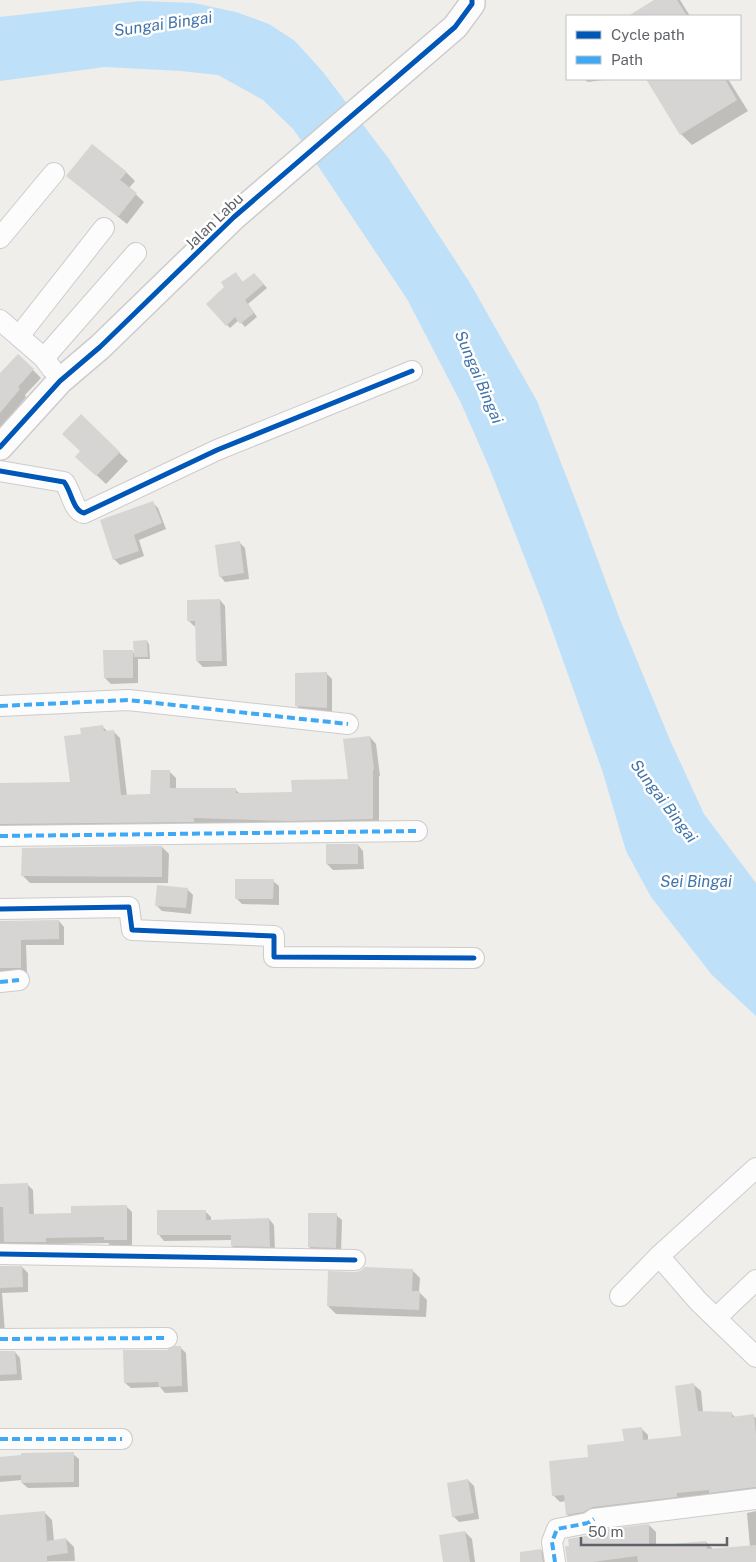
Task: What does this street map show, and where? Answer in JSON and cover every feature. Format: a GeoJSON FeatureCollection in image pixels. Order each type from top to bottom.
{"type":"FeatureCollection","features":[{"type":"Feature","properties":{"kind":"street","name":"Jalan Labu"},"geometry":{"type":"LineString","coordinates":[[0,447],[60,381],[100,348],[234,218],[455,27],[472,4],[472,0]]}},
{"type":"Feature","properties":{"kind":"street"},"geometry":{"type":"LineString","coordinates":[[0,238],[54,173]]}},
{"type":"Feature","properties":{"kind":"street"},"geometry":{"type":"LineString","coordinates":[[19,336],[104,228]]}},
{"type":"Feature","properties":{"kind":"street"},"geometry":{"type":"LineString","coordinates":[[44,358],[136,253]]}},
{"type":"Feature","properties":{"kind":"street"},"geometry":{"type":"LineString","coordinates":[[0,320],[44,358],[60,381]]}},
{"type":"Feature","properties":{"kind":"street"},"geometry":{"type":"LineString","coordinates":[[0,471],[64,482],[70,491],[77,510],[80,513],[84,513],[217,450],[412,370]]}},
{"type":"Feature","properties":{"kind":"street"},"geometry":{"type":"LineString","coordinates":[[0,706],[128,700],[348,724]]}},
{"type":"Feature","properties":{"kind":"street"},"geometry":{"type":"LineString","coordinates":[[0,836],[417,831]]}},
{"type":"Feature","properties":{"kind":"street"},"geometry":{"type":"LineString","coordinates":[[0,909],[129,907],[132,930],[274,936],[274,957],[474,958]]}},
{"type":"Feature","properties":{"kind":"street"},"geometry":{"type":"LineString","coordinates":[[620,1296],[659,1256],[756,1168]]}},
{"type":"Feature","properties":{"kind":"street"},"geometry":{"type":"LineString","coordinates":[[0,1254],[355,1260]]}},
{"type":"Feature","properties":{"kind":"street"},"geometry":{"type":"LineString","coordinates":[[659,1256],[698,1301],[756,1357]]}},
{"type":"Feature","properties":{"kind":"street"},"geometry":{"type":"LineString","coordinates":[[716,1318],[756,1280]]}},
{"type":"Feature","properties":{"kind":"street"},"geometry":{"type":"LineString","coordinates":[[0,1338],[167,1338]]}},
{"type":"Feature","properties":{"kind":"street"},"geometry":{"type":"LineString","coordinates":[[0,1439],[122,1439]]}},
{"type":"Feature","properties":{"kind":"street"},"geometry":{"type":"LineString","coordinates":[[555,1562],[552,1542],[557,1529],[588,1523],[594,1519],[756,1499]]}},
{"type":"Feature","properties":{"kind":"water","name":"Sei Bingai"},"geometry":{"type":"Polygon","coordinates":[[[140,1],[194,3],[236,12],[269,24],[295,41],[323,72],[389,159],[470,283],[537,401],[619,617],[670,740],[704,814],[756,883],[756,1016],[712,975],[651,897],[626,851],[603,773],[544,607],[489,467],[461,403],[407,299],[294,130],[263,100],[218,75],[105,67],[0,81],[0,17],[140,1]]]}},
{"type":"Feature","properties":{"kind":"building"},"geometry":{"type":"Polygon","coordinates":[[[654,0],[677,0],[686,15],[630,15],[654,0]]]}},
{"type":"Feature","properties":{"kind":"building"},"geometry":{"type":"Polygon","coordinates":[[[647,80],[726,80],[737,100],[680,135],[647,80]]]}},
{"type":"Feature","properties":{"kind":"building"},"geometry":{"type":"Polygon","coordinates":[[[92,144],[127,172],[120,180],[137,193],[118,217],[66,176],[92,144]]]}},
{"type":"Feature","properties":{"kind":"building"},"geometry":{"type":"Polygon","coordinates":[[[236,272],[242,282],[254,273],[264,284],[245,300],[254,313],[240,324],[235,317],[226,326],[206,304],[224,287],[221,282],[236,272]]]}},
{"type":"Feature","properties":{"kind":"building"},"geometry":{"type":"Polygon","coordinates":[[[18,354],[34,369],[18,387],[20,389],[0,413],[0,373],[18,354]]]}},
{"type":"Feature","properties":{"kind":"building"},"geometry":{"type":"Polygon","coordinates":[[[81,414],[120,452],[96,476],[75,457],[80,451],[62,434],[81,414]]]}},
{"type":"Feature","properties":{"kind":"building"},"geometry":{"type":"Polygon","coordinates":[[[153,501],[162,523],[134,535],[139,551],[113,560],[100,520],[153,501]]]}},
{"type":"Feature","properties":{"kind":"building"},"geometry":{"type":"Polygon","coordinates":[[[240,541],[244,573],[219,577],[215,545],[240,541]]]}},
{"type":"Feature","properties":{"kind":"building"},"geometry":{"type":"Polygon","coordinates":[[[220,599],[222,661],[196,661],[195,621],[187,621],[187,600],[220,599]]]}},
{"type":"Feature","properties":{"kind":"building"},"geometry":{"type":"Polygon","coordinates":[[[147,640],[148,657],[134,657],[133,641],[147,640]]]}},
{"type":"Feature","properties":{"kind":"building"},"geometry":{"type":"Polygon","coordinates":[[[103,650],[133,650],[133,678],[104,678],[103,650]]]}},
{"type":"Feature","properties":{"kind":"building"},"geometry":{"type":"Polygon","coordinates":[[[327,672],[327,708],[295,706],[295,673],[327,672]]]}},
{"type":"Feature","properties":{"kind":"building"},"geometry":{"type":"Polygon","coordinates":[[[103,725],[104,731],[114,730],[121,795],[150,794],[151,770],[170,770],[170,788],[236,788],[236,793],[292,792],[291,780],[348,779],[343,739],[370,736],[374,769],[373,819],[290,821],[194,818],[194,822],[0,824],[0,783],[70,782],[64,736],[81,734],[80,728],[103,725]]]}},
{"type":"Feature","properties":{"kind":"building"},"geometry":{"type":"Polygon","coordinates":[[[326,844],[358,844],[358,864],[326,864],[326,844]]]}},
{"type":"Feature","properties":{"kind":"building"},"geometry":{"type":"Polygon","coordinates":[[[162,846],[162,877],[21,876],[22,848],[162,846]]]}},
{"type":"Feature","properties":{"kind":"building"},"geometry":{"type":"Polygon","coordinates":[[[235,879],[274,879],[273,899],[235,899],[235,879]]]}},
{"type":"Feature","properties":{"kind":"building"},"geometry":{"type":"Polygon","coordinates":[[[157,885],[188,888],[186,908],[155,906],[157,885]]]}},
{"type":"Feature","properties":{"kind":"building"},"geometry":{"type":"Polygon","coordinates":[[[59,920],[59,939],[21,940],[21,968],[0,968],[0,921],[59,920]]]}},
{"type":"Feature","properties":{"kind":"building"},"geometry":{"type":"Polygon","coordinates":[[[28,1183],[29,1214],[71,1213],[71,1206],[127,1205],[127,1240],[104,1240],[104,1237],[46,1238],[46,1242],[4,1242],[3,1207],[0,1207],[0,1184],[28,1183]]]}},
{"type":"Feature","properties":{"kind":"building"},"geometry":{"type":"Polygon","coordinates":[[[157,1210],[206,1210],[206,1220],[269,1218],[270,1247],[231,1246],[231,1235],[157,1235],[157,1210]]]}},
{"type":"Feature","properties":{"kind":"building"},"geometry":{"type":"Polygon","coordinates":[[[308,1213],[337,1213],[336,1248],[308,1247],[308,1213]]]}},
{"type":"Feature","properties":{"kind":"building"},"geometry":{"type":"Polygon","coordinates":[[[0,1266],[22,1266],[23,1287],[0,1288],[0,1266]]]}},
{"type":"Feature","properties":{"kind":"building"},"geometry":{"type":"Polygon","coordinates":[[[365,1267],[413,1269],[412,1291],[420,1291],[419,1310],[327,1306],[328,1271],[355,1272],[365,1267]]]}},
{"type":"Feature","properties":{"kind":"building"},"geometry":{"type":"Polygon","coordinates":[[[175,1346],[181,1346],[182,1386],[159,1387],[158,1382],[124,1383],[123,1350],[167,1350],[175,1346]]]}},
{"type":"Feature","properties":{"kind":"building"},"geometry":{"type":"Polygon","coordinates":[[[0,1351],[15,1351],[17,1374],[0,1375],[0,1351]]]}},
{"type":"Feature","properties":{"kind":"building"},"geometry":{"type":"Polygon","coordinates":[[[694,1383],[698,1411],[732,1412],[732,1417],[754,1414],[756,1487],[709,1493],[709,1490],[677,1493],[677,1497],[593,1507],[583,1512],[566,1515],[564,1495],[552,1496],[549,1461],[588,1457],[587,1445],[624,1441],[622,1429],[642,1427],[643,1440],[681,1436],[675,1386],[694,1383]]]}},
{"type":"Feature","properties":{"kind":"building"},"geometry":{"type":"Polygon","coordinates":[[[74,1452],[74,1482],[21,1483],[21,1475],[0,1476],[0,1457],[21,1455],[21,1453],[74,1452]]]}},
{"type":"Feature","properties":{"kind":"building"},"geometry":{"type":"Polygon","coordinates":[[[468,1479],[474,1513],[452,1517],[447,1483],[468,1479]]]}},
{"type":"Feature","properties":{"kind":"building"},"geometry":{"type":"Polygon","coordinates":[[[45,1511],[47,1541],[66,1538],[68,1553],[47,1556],[47,1562],[0,1562],[0,1515],[45,1511]]]}},
{"type":"Feature","properties":{"kind":"building"},"geometry":{"type":"Polygon","coordinates":[[[649,1524],[649,1546],[706,1541],[707,1549],[756,1545],[756,1562],[638,1562],[637,1556],[593,1562],[567,1562],[565,1546],[569,1546],[568,1539],[590,1535],[598,1530],[649,1524]]]}},
{"type":"Feature","properties":{"kind":"building"},"geometry":{"type":"Polygon","coordinates":[[[465,1531],[470,1562],[443,1562],[439,1535],[465,1531]]]}},
{"type":"Feature","properties":{"kind":"building"},"geometry":{"type":"Polygon","coordinates":[[[541,1549],[543,1562],[520,1562],[520,1552],[541,1549]]]}},
{"type":"Feature","properties":{"kind":"marked path"},"geometry":{"type":"LineString","coordinates":[[0,706],[128,700],[348,724]]}},
{"type":"Feature","properties":{"kind":"marked path"},"geometry":{"type":"LineString","coordinates":[[0,836],[417,831]]}},
{"type":"Feature","properties":{"kind":"marked path"},"geometry":{"type":"LineString","coordinates":[[0,982],[19,980]]}},
{"type":"Feature","properties":{"kind":"marked path"},"geometry":{"type":"LineString","coordinates":[[0,1339],[167,1338]]}},
{"type":"Feature","properties":{"kind":"marked path"},"geometry":{"type":"LineString","coordinates":[[0,1439],[122,1439]]}},
{"type":"Feature","properties":{"kind":"marked path"},"geometry":{"type":"LineString","coordinates":[[555,1562],[552,1542],[557,1529],[588,1523],[594,1519]]}},
{"type":"Feature","properties":{"kind":"cycle path"},"geometry":{"type":"LineString","coordinates":[[0,447],[60,381],[100,347],[234,217],[455,27],[472,4],[472,0]]}},
{"type":"Feature","properties":{"kind":"cycle path"},"geometry":{"type":"LineString","coordinates":[[0,471],[64,482],[77,508],[84,513],[217,450],[412,371]]}},
{"type":"Feature","properties":{"kind":"cycle path"},"geometry":{"type":"LineString","coordinates":[[0,909],[129,907],[132,930],[274,936],[274,957],[474,958]]}},
{"type":"Feature","properties":{"kind":"cycle path"},"geometry":{"type":"LineString","coordinates":[[0,1254],[355,1260]]}},
{"type":"Feature","properties":{"kind":"water label","name":"Sungai Bingai"},"geometry":{"type":"Point","coordinates":[163,24]}},
{"type":"Feature","properties":{"kind":"water label","name":"Sungai Bingai"},"geometry":{"type":"Point","coordinates":[479,377]}},
{"type":"Feature","properties":{"kind":"water label","name":"Sungai Bingai"},"geometry":{"type":"Point","coordinates":[664,801]}}]}
